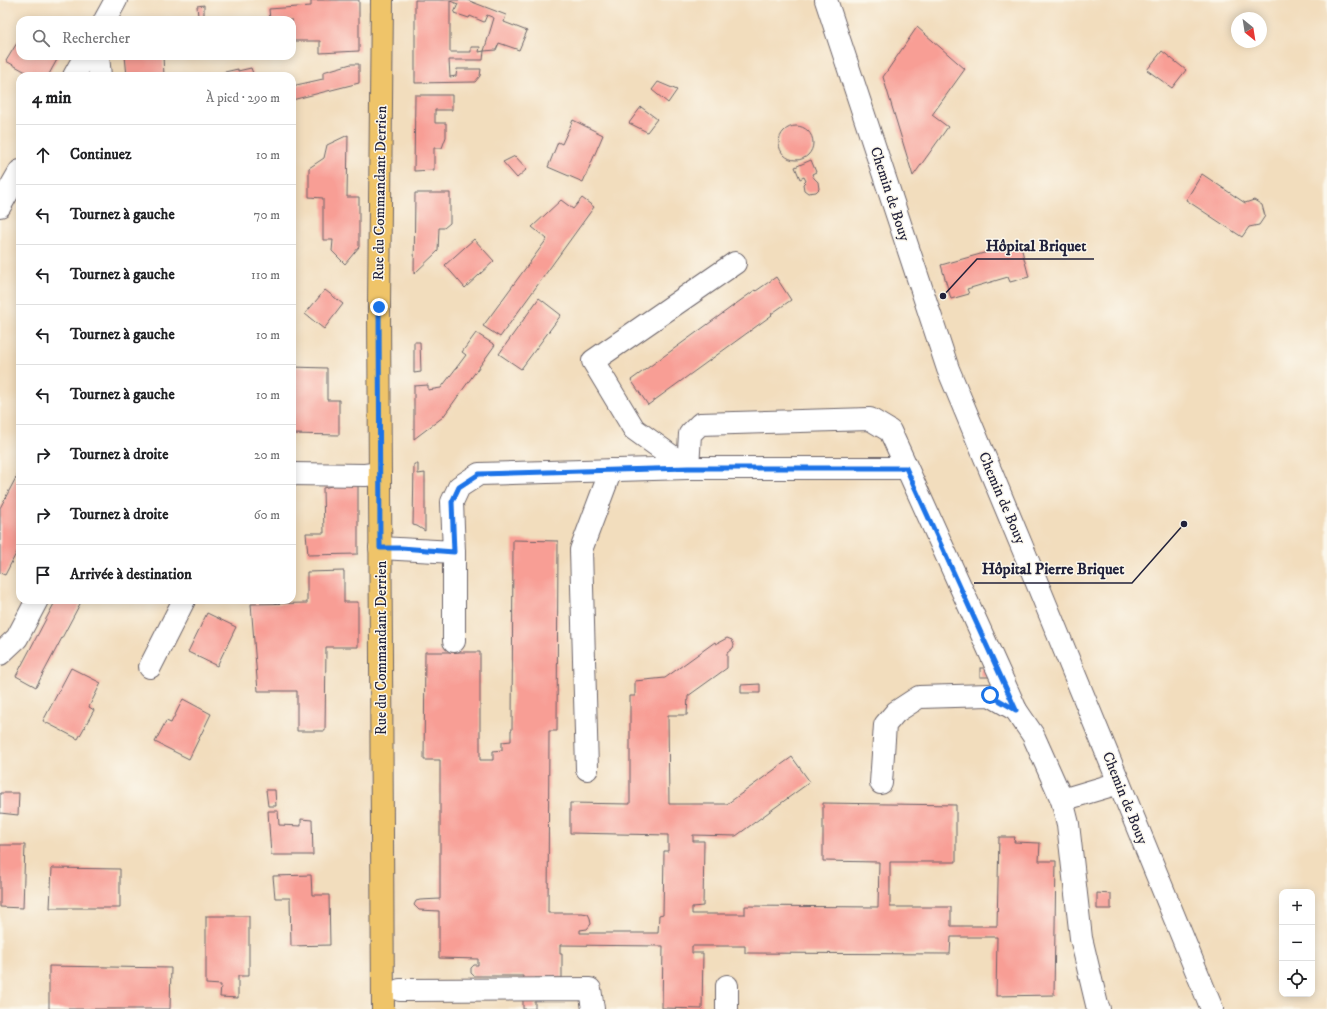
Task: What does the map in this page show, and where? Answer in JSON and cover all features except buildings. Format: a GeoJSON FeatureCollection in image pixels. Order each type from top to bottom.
{"type":"FeatureCollection","features":[{"type":"Feature","properties":{"kind":"main road","name":"Rue du Commandant Derrien"},"geometry":{"type":"LineString","coordinates":[[382,0],[379,307],[383,1009]]}},
{"type":"Feature","properties":{"kind":"street"},"geometry":{"type":"LineString","coordinates":[[107,16],[116,0]]}},
{"type":"Feature","properties":{"kind":"street","name":"Chemin de Bouy"},"geometry":{"type":"LineString","coordinates":[[826,0],[948,369],[1212,1009]]}},
{"type":"Feature","properties":{"kind":"street"},"geometry":{"type":"LineString","coordinates":[[76,72],[83,60]]}},
{"type":"Feature","properties":{"kind":"street"},"geometry":{"type":"LineString","coordinates":[[98,60],[100,72]]}},
{"type":"Feature","properties":{"kind":"street"},"geometry":{"type":"LineString","coordinates":[[0,206],[16,178]]}},
{"type":"Feature","properties":{"kind":"street"},"geometry":{"type":"LineString","coordinates":[[688,468],[634,430],[593,361],[735,262]]}},
{"type":"Feature","properties":{"kind":"street"},"geometry":{"type":"LineString","coordinates":[[688,468],[690,434],[700,424],[870,419],[890,432],[1016,710],[1033,735],[1062,800],[1068,824],[1081,938],[1096,1008]]}},
{"type":"Feature","properties":{"kind":"street"},"geometry":{"type":"LineString","coordinates":[[454,641],[454,552],[452,502],[459,487],[479,474],[688,468],[906,468]]}},
{"type":"Feature","properties":{"kind":"street"},"geometry":{"type":"LineString","coordinates":[[587,770],[581,550],[611,470]]}},
{"type":"Feature","properties":{"kind":"street"},"geometry":{"type":"LineString","coordinates":[[296,474],[365,475],[380,473]]}},
{"type":"Feature","properties":{"kind":"street"},"geometry":{"type":"LineString","coordinates":[[380,548],[454,552]]}},
{"type":"Feature","properties":{"kind":"street"},"geometry":{"type":"LineString","coordinates":[[0,654],[17,638],[35,604]]}},
{"type":"Feature","properties":{"kind":"street"},"geometry":{"type":"LineString","coordinates":[[150,667],[182,604]]}},
{"type":"Feature","properties":{"kind":"street"},"geometry":{"type":"LineString","coordinates":[[881,783],[885,725],[896,712],[919,697],[990,695],[1016,710]]}},
{"type":"Feature","properties":{"kind":"street"},"geometry":{"type":"LineString","coordinates":[[1062,800],[1119,783]]}},
{"type":"Feature","properties":{"kind":"street"},"geometry":{"type":"LineString","coordinates":[[726,1009],[728,986]]}},
{"type":"Feature","properties":{"kind":"street"},"geometry":{"type":"LineString","coordinates":[[400,990],[590,989],[593,1009]]}},
{"type":"Feature","properties":{"kind":"place","name":"Hôpital Briquet"},"geometry":{"type":"Point","coordinates":[943,296]}},
{"type":"Feature","properties":{"kind":"place","name":"Hôpital Pierre Briquet"},"geometry":{"type":"Point","coordinates":[1184,524]}},
{"type":"Feature","properties":{"kind":"route"},"geometry":{"type":"LineString","coordinates":[[379,307],[380,548],[454,552],[452,502],[459,487],[479,474],[688,468],[906,468],[1016,710],[990,695]]}}]}
